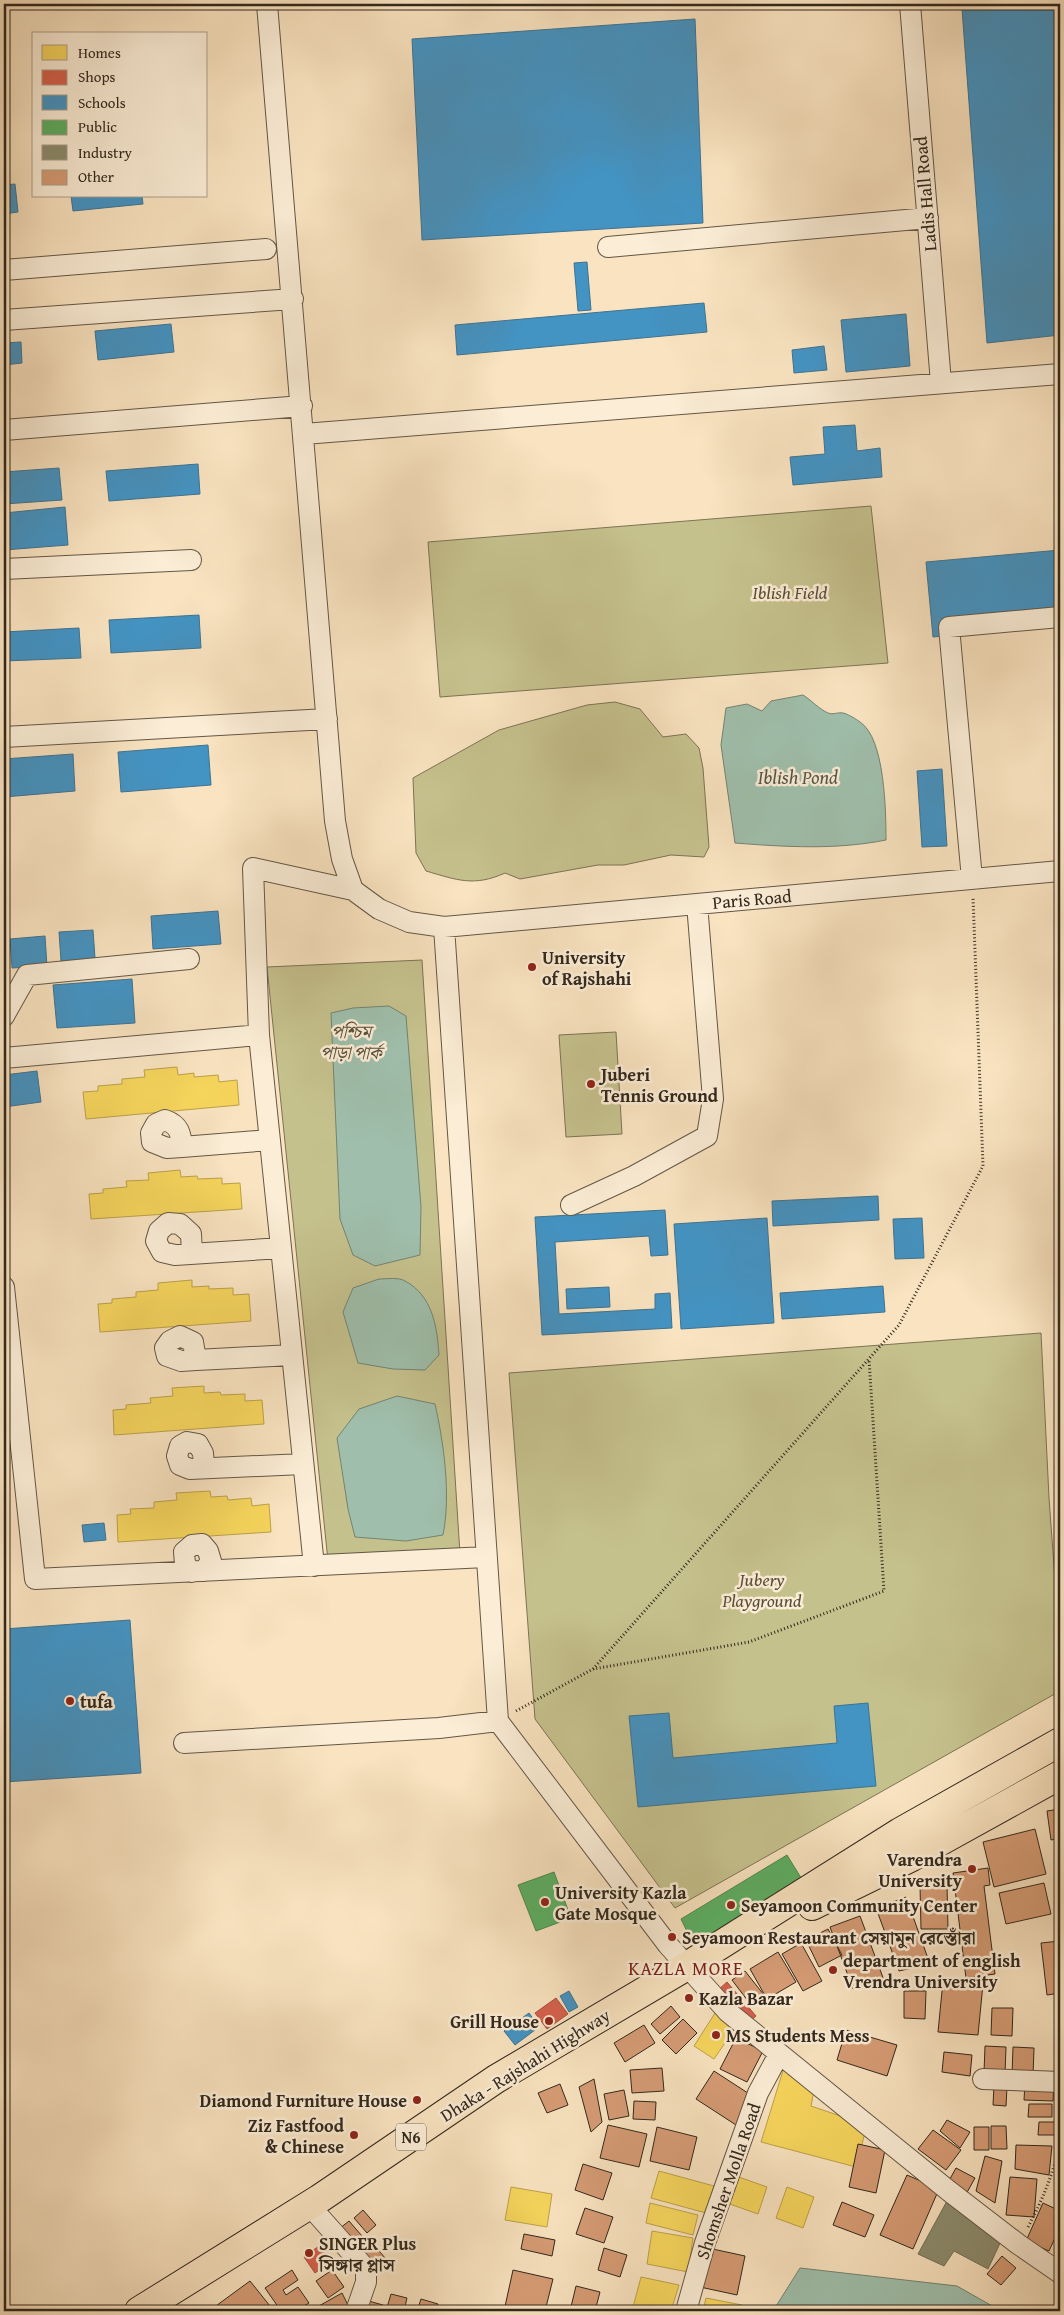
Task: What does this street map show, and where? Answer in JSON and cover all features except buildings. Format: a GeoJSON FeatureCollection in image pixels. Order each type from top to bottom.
{"type":"FeatureCollection","features":[{"type":"Feature","properties":{"kind":"highway","name":"Dhaka - Rajshahi Highway"},"geometry":{"type":"LineString","coordinates":[[139,2311],[310,2205],[496,2079],[687,1966],[900,1832],[1060,1742]]}},
{"type":"Feature","properties":{"kind":"highway","name":"Dhaka - Rajshahi Highway"},"geometry":{"type":"LineString","coordinates":[[687,1966],[912,1857],[1060,1775]]}},
{"type":"Feature","properties":{"kind":"street"},"geometry":{"type":"LineString","coordinates":[[267,4],[302,406],[335,822],[342,859],[353,890]]}},
{"type":"Feature","properties":{"kind":"street","name":"Ladis Hall Road"},"geometry":{"type":"LineString","coordinates":[[910,4],[941,383]]}},
{"type":"Feature","properties":{"kind":"street"},"geometry":{"type":"LineString","coordinates":[[608,247],[928,218]]}},
{"type":"Feature","properties":{"kind":"street"},"geometry":{"type":"LineString","coordinates":[[4,270],[266,249]]}},
{"type":"Feature","properties":{"kind":"street"},"geometry":{"type":"LineString","coordinates":[[4,320],[293,299]]}},
{"type":"Feature","properties":{"kind":"street"},"geometry":{"type":"LineString","coordinates":[[304,434],[1060,374]]}},
{"type":"Feature","properties":{"kind":"street"},"geometry":{"type":"LineString","coordinates":[[4,430],[302,406]]}},
{"type":"Feature","properties":{"kind":"street"},"geometry":{"type":"LineString","coordinates":[[4,570],[192,560]]}},
{"type":"Feature","properties":{"kind":"street"},"geometry":{"type":"LineString","coordinates":[[972,879],[949,627],[1060,617]]}},
{"type":"Feature","properties":{"kind":"street"},"geometry":{"type":"LineString","coordinates":[[4,737],[327,719]]}},
{"type":"Feature","properties":{"kind":"street"},"geometry":{"type":"LineString","coordinates":[[314,1566],[260,1035],[252,868],[353,890]]}},
{"type":"Feature","properties":{"kind":"street","name":"Paris Road"},"geometry":{"type":"LineString","coordinates":[[353,890],[379,909],[409,922],[444,927],[1060,871]]}},
{"type":"Feature","properties":{"kind":"street"},"geometry":{"type":"LineString","coordinates":[[571,1204],[634,1176],[707,1136],[713,1099],[697,904]]}},
{"type":"Feature","properties":{"kind":"street"},"geometry":{"type":"LineString","coordinates":[[444,927],[498,1721],[668,1945],[728,2012],[1018,2244],[1060,2273]]}},
{"type":"Feature","properties":{"kind":"street"},"geometry":{"type":"LineString","coordinates":[[4,1016],[26,974],[189,959]]}},
{"type":"Feature","properties":{"kind":"street"},"geometry":{"type":"LineString","coordinates":[[4,1058],[260,1035]]}},
{"type":"Feature","properties":{"kind":"street"},"geometry":{"type":"LineString","coordinates":[[182,1147],[270,1140]]}},
{"type":"Feature","properties":{"kind":"street"},"geometry":{"type":"LineString","coordinates":[[192,1254],[282,1248]]}},
{"type":"Feature","properties":{"kind":"street"},"geometry":{"type":"LineString","coordinates":[[4,1287],[35,1579],[486,1557]]}},
{"type":"Feature","properties":{"kind":"street"},"geometry":{"type":"LineString","coordinates":[[196,1360],[292,1355]]}},
{"type":"Feature","properties":{"kind":"street"},"geometry":{"type":"LineString","coordinates":[[204,1467],[303,1464]]}},
{"type":"Feature","properties":{"kind":"street"},"geometry":{"type":"LineString","coordinates":[[184,1743],[439,1728],[498,1721]]}},
{"type":"Feature","properties":{"kind":"street","name":"Shomsher Molla Road"},"geometry":{"type":"LineString","coordinates":[[686,2311],[705,2243],[758,2093],[779,2054]]}},
{"type":"Feature","properties":{"kind":"street"},"geometry":{"type":"LineString","coordinates":[[983,2079],[1060,2082]]}},
{"type":"Feature","properties":{"kind":"street"},"geometry":{"type":"LineString","coordinates":[[310,2205],[366,2269],[366,2282],[356,2311]]}},
{"type":"Feature","properties":{"kind":"path"},"geometry":{"type":"LineString","coordinates":[[593,1669],[899,1325],[983,1166],[972,879]]}},
{"type":"Feature","properties":{"kind":"path"},"geometry":{"type":"LineString","coordinates":[[498,1721],[593,1669],[749,1642],[884,1591],[869,1359]]}},
{"type":"Feature","properties":{"kind":"path"},"geometry":{"type":"LineString","coordinates":[[1018,2244],[1044,2196],[1053,2173],[1060,2144]]}},
{"type":"Feature","properties":{"kind":"green space","name":"Iblish Field"},"geometry":{"type":"Polygon","coordinates":[[[871,506],[888,663],[440,697],[428,542],[871,506]]]}},
{"type":"Feature","properties":{"kind":"green space"},"geometry":{"type":"Polygon","coordinates":[[[615,702],[640,709],[663,737],[686,734],[699,748],[703,768],[709,847],[704,857],[671,855],[624,865],[598,865],[520,879],[505,873],[484,880],[466,881],[426,871],[416,853],[413,778],[499,730],[587,705],[615,702]]]}},
{"type":"Feature","properties":{"kind":"green space","name":"পশ্চিম পাড়া পার্ক"},"geometry":{"type":"Polygon","coordinates":[[[422,960],[460,1554],[328,1561],[267,967],[422,960]]]}},
{"type":"Feature","properties":{"kind":"green space","name":"Juberi Tennis Ground"},"geometry":{"type":"Polygon","coordinates":[[[616,1032],[622,1134],[566,1137],[559,1035],[616,1032]]]}},
{"type":"Feature","properties":{"kind":"green space","name":"Jubery Playground"},"geometry":{"type":"Polygon","coordinates":[[[1041,1333],[1049,1498],[1060,1647],[1060,1691],[675,1908],[535,1719],[509,1373],[1041,1333]]]}},
{"type":"Feature","properties":{"kind":"water","name":"Iblish Pond"},"geometry":{"type":"Polygon","coordinates":[[[803,695],[828,713],[843,713],[860,722],[875,743],[882,776],[886,840],[830,846],[735,843],[721,745],[726,708],[747,704],[762,711],[771,701],[803,695]]]}},
{"type":"Feature","properties":{"kind":"water"},"geometry":{"type":"Polygon","coordinates":[[[389,1006],[406,1016],[421,1207],[420,1255],[375,1266],[353,1255],[340,1219],[331,1013],[353,1008],[389,1006]]]}},
{"type":"Feature","properties":{"kind":"water"},"geometry":{"type":"Polygon","coordinates":[[[379,1279],[405,1281],[422,1295],[428,1304],[435,1323],[439,1355],[425,1370],[393,1369],[358,1363],[343,1312],[353,1288],[379,1279]]]}},
{"type":"Feature","properties":{"kind":"water"},"geometry":{"type":"Polygon","coordinates":[[[397,1396],[435,1404],[445,1470],[446,1503],[443,1535],[406,1541],[355,1537],[348,1509],[337,1438],[359,1409],[397,1396]]]}},
{"type":"Feature","properties":{"kind":"water"},"geometry":{"type":"Polygon","coordinates":[[[800,2268],[957,2286],[1001,2311],[773,2311],[800,2268]]]}},
{"type":"Feature","properties":{"kind":"place","name":"University of Rajshahi"},"geometry":{"type":"Point","coordinates":[532,967]}},
{"type":"Feature","properties":{"kind":"place","name":"Juberi Tennis Ground"},"geometry":{"type":"Point","coordinates":[591,1084]}},
{"type":"Feature","properties":{"kind":"place","name":"tufa"},"geometry":{"type":"Point","coordinates":[70,1701]}},
{"type":"Feature","properties":{"kind":"place","name":"Varendra University"},"geometry":{"type":"Point","coordinates":[972,1869]}},
{"type":"Feature","properties":{"kind":"place","name":"University Kazla Gate Mosque"},"geometry":{"type":"Point","coordinates":[545,1902]}},
{"type":"Feature","properties":{"kind":"place","name":"Seyamoon Community Center"},"geometry":{"type":"Point","coordinates":[731,1905]}},
{"type":"Feature","properties":{"kind":"place","name":"Seyamoon Restaurant সেয়ামুন রেস্তোঁরা"},"geometry":{"type":"Point","coordinates":[672,1937]}},
{"type":"Feature","properties":{"kind":"place","name":"department of english Vrendra University"},"geometry":{"type":"Point","coordinates":[833,1970]}},
{"type":"Feature","properties":{"kind":"place","name":"Kazla Bazar"},"geometry":{"type":"Point","coordinates":[689,1998]}},
{"type":"Feature","properties":{"kind":"place","name":"Grill House"},"geometry":{"type":"Point","coordinates":[549,2021]}},
{"type":"Feature","properties":{"kind":"place","name":"MS Students Mess"},"geometry":{"type":"Point","coordinates":[716,2035]}},
{"type":"Feature","properties":{"kind":"place","name":"Diamond Furniture House"},"geometry":{"type":"Point","coordinates":[417,2100]}},
{"type":"Feature","properties":{"kind":"place","name":"Ziz Fastfood & Chinese"},"geometry":{"type":"Point","coordinates":[354,2135]}},
{"type":"Feature","properties":{"kind":"place","name":"SINGER Plus সিঙ্গার প্লাস"},"geometry":{"type":"Point","coordinates":[309,2253]}},
{"type":"Feature","properties":{"kind":"district","name":"KAZLA MORE"},"geometry":{"type":"Point","coordinates":[686,1968]}}]}
